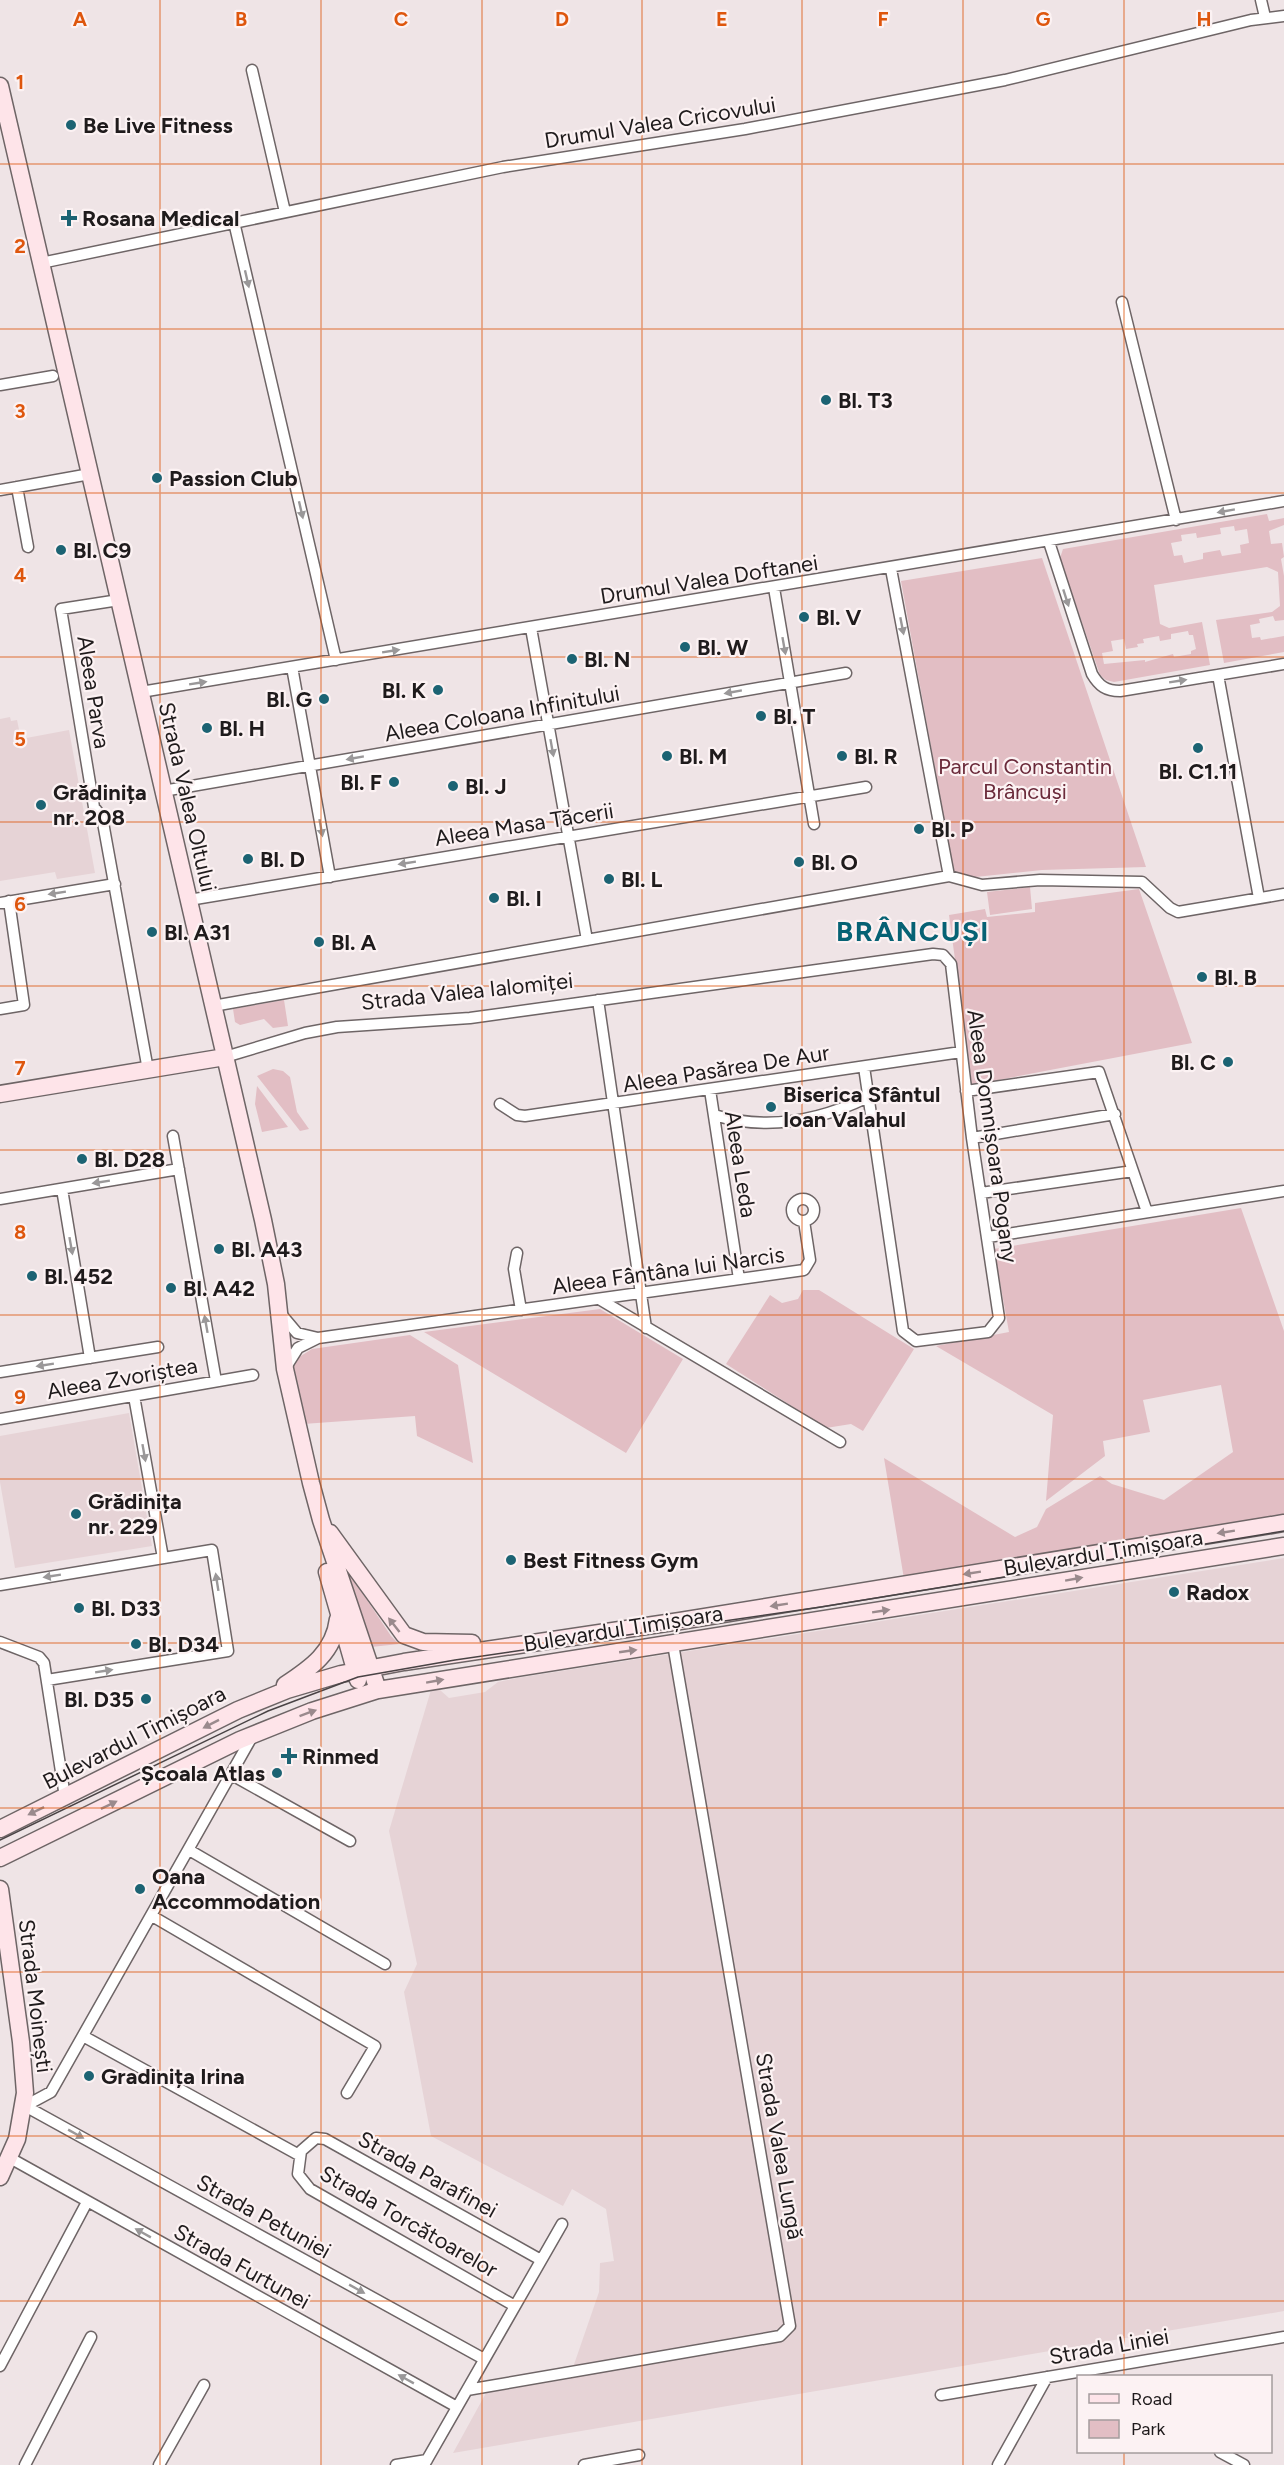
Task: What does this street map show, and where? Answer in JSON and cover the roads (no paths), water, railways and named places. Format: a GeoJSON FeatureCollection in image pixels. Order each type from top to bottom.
{"type":"FeatureCollection","features":[{"type":"Feature","properties":{"kind":"main road","name":"Strada Valea Oltului"},"geometry":{"type":"LineString","coordinates":[[0,86],[4,121],[41,263],[263,1220],[280,1313],[285,1369],[321,1521],[370,1692]]}},
{"type":"Feature","properties":{"kind":"main road","name":"Strada Valea Ialomiței"},"geometry":{"type":"LineString","coordinates":[[0,1094],[225,1058]]}},
{"type":"Feature","properties":{"kind":"main road","name":"Strada Valea Oltului"},"geometry":{"type":"LineString","coordinates":[[321,1521],[326,1564],[339,1616],[363,1669]]}},
{"type":"Feature","properties":{"kind":"main road"},"geometry":{"type":"LineString","coordinates":[[321,1521],[404,1635],[430,1643],[530,1642]]}},
{"type":"Feature","properties":{"kind":"main road","name":"Bulevardul Timișoara"},"geometry":{"type":"LineString","coordinates":[[0,1829],[264,1699],[363,1669],[692,1619],[1284,1523]]}},
{"type":"Feature","properties":{"kind":"main road","name":"Bulevardul Timișoara"},"geometry":{"type":"LineString","coordinates":[[0,1858],[254,1735],[370,1692],[1284,1546]]}},
{"type":"Feature","properties":{"kind":"main road"},"geometry":{"type":"LineString","coordinates":[[1135,1547],[1139,1568]]}},
{"type":"Feature","properties":{"kind":"main road"},"geometry":{"type":"LineString","coordinates":[[264,1699],[312,1666],[328,1649],[335,1635],[339,1616]]}},
{"type":"Feature","properties":{"kind":"main road"},"geometry":{"type":"LineString","coordinates":[[453,1654],[458,1677]]}},
{"type":"Feature","properties":{"kind":"main road","name":"Strada Moinești"},"geometry":{"type":"LineString","coordinates":[[0,1889],[21,2042],[24,2106],[19,2133],[0,2177]]}},
{"type":"Feature","properties":{"kind":"street"},"geometry":{"type":"LineString","coordinates":[[1261,0],[1265,17]]}},
{"type":"Feature","properties":{"kind":"street","name":"Drumul Valea Cricovului"},"geometry":{"type":"LineString","coordinates":[[41,263],[503,166],[745,129],[1014,78],[1265,17],[1284,16]]}},
{"type":"Feature","properties":{"kind":"street"},"geometry":{"type":"LineString","coordinates":[[252,70],[285,212]]}},
{"type":"Feature","properties":{"kind":"street"},"geometry":{"type":"LineString","coordinates":[[234,222],[336,660]]}},
{"type":"Feature","properties":{"kind":"street"},"geometry":{"type":"LineString","coordinates":[[1122,302],[1176,520]]}},
{"type":"Feature","properties":{"kind":"street"},"geometry":{"type":"LineString","coordinates":[[0,385],[53,376]]}},
{"type":"Feature","properties":{"kind":"street"},"geometry":{"type":"LineString","coordinates":[[0,490],[90,474]]}},
{"type":"Feature","properties":{"kind":"street"},"geometry":{"type":"LineString","coordinates":[[17,487],[28,547]]}},
{"type":"Feature","properties":{"kind":"street","name":"Drumul Valea Doftanei"},"geometry":{"type":"LineString","coordinates":[[141,692],[1284,501]]}},
{"type":"Feature","properties":{"kind":"street"},"geometry":{"type":"LineString","coordinates":[[1049,542],[1092,674],[1101,686],[1120,691],[1284,664]]}},
{"type":"Feature","properties":{"kind":"street"},"geometry":{"type":"LineString","coordinates":[[891,568],[949,876]]}},
{"type":"Feature","properties":{"kind":"street"},"geometry":{"type":"LineString","coordinates":[[774,588],[814,824]]}},
{"type":"Feature","properties":{"kind":"street","name":"Aleea Parva"},"geometry":{"type":"LineString","coordinates":[[119,600],[61,609],[94,807],[102,817],[148,1070]]}},
{"type":"Feature","properties":{"kind":"street"},"geometry":{"type":"LineString","coordinates":[[531,628],[587,940]]}},
{"type":"Feature","properties":{"kind":"street"},"geometry":{"type":"LineString","coordinates":[[292,667],[330,877]]}},
{"type":"Feature","properties":{"kind":"street","name":"Aleea Coloana Infinitului"},"geometry":{"type":"LineString","coordinates":[[163,791],[846,673]]}},
{"type":"Feature","properties":{"kind":"street"},"geometry":{"type":"LineString","coordinates":[[1218,675],[1259,898]]}},
{"type":"Feature","properties":{"kind":"street","name":"Aleea Masa Tăcerii"},"geometry":{"type":"LineString","coordinates":[[189,900],[866,787]]}},
{"type":"Feature","properties":{"kind":"street"},"geometry":{"type":"LineString","coordinates":[[213,1006],[949,876],[982,885],[1040,880],[1139,881],[1170,908],[1178,912],[1284,894]]}},
{"type":"Feature","properties":{"kind":"street"},"geometry":{"type":"LineString","coordinates":[[0,1009],[24,1005],[4,902],[115,884]]}},
{"type":"Feature","properties":{"kind":"street","name":"Strada Valea Ialomiței"},"geometry":{"type":"LineString","coordinates":[[225,1058],[299,1035],[337,1027],[456,1020],[933,954],[943,955]]}},
{"type":"Feature","properties":{"kind":"street","name":"Aleea Domnișoara Pogany"},"geometry":{"type":"LineString","coordinates":[[868,1097],[903,1331],[916,1341],[988,1332],[996,1325],[999,1318],[972,1138],[951,964],[943,955]]}},
{"type":"Feature","properties":{"kind":"street"},"geometry":{"type":"LineString","coordinates":[[598,1000],[646,1328]]}},
{"type":"Feature","properties":{"kind":"street","name":"Aleea Pasărea De Aur"},"geometry":{"type":"LineString","coordinates":[[500,1104],[517,1115],[525,1116],[961,1052]]}},
{"type":"Feature","properties":{"kind":"street"},"geometry":{"type":"LineString","coordinates":[[864,1067],[868,1097]]}},
{"type":"Feature","properties":{"kind":"street"},"geometry":{"type":"LineString","coordinates":[[966,1091],[1099,1072],[1115,1114],[1146,1212]]}},
{"type":"Feature","properties":{"kind":"street","name":"Aleea Leda"},"geometry":{"type":"LineString","coordinates":[[710,1090],[739,1279]]}},
{"type":"Feature","properties":{"kind":"street","name":"Aleea Pasărea De Aur"},"geometry":{"type":"LineString","coordinates":[[714,1115],[751,1123],[812,1119],[840,1111],[868,1097]]}},
{"type":"Feature","properties":{"kind":"street"},"geometry":{"type":"LineString","coordinates":[[972,1138],[1115,1114]]}},
{"type":"Feature","properties":{"kind":"street","name":"Aleea Zvoriștea"},"geometry":{"type":"LineString","coordinates":[[173,1136],[216,1382]]}},
{"type":"Feature","properties":{"kind":"street"},"geometry":{"type":"LineString","coordinates":[[0,1199],[179,1169]]}},
{"type":"Feature","properties":{"kind":"street"},"geometry":{"type":"LineString","coordinates":[[981,1194],[1133,1171]]}},
{"type":"Feature","properties":{"kind":"street"},"geometry":{"type":"LineString","coordinates":[[62,1189],[90,1358]]}},
{"type":"Feature","properties":{"kind":"street"},"geometry":{"type":"LineString","coordinates":[[987,1237],[1284,1191]]}},
{"type":"Feature","properties":{"kind":"street","name":"Aleea Fântâna lui Narcis"},"geometry":{"type":"LineString","coordinates":[[285,1369],[298,1348],[318,1338],[808,1268],[810,1260],[804,1221]]}},
{"type":"Feature","properties":{"kind":"street"},"geometry":{"type":"LineString","coordinates":[[517,1253],[514,1269],[521,1310]]}},
{"type":"Feature","properties":{"kind":"street"},"geometry":{"type":"LineString","coordinates":[[599,1299],[840,1442]]}},
{"type":"Feature","properties":{"kind":"street"},"geometry":{"type":"LineString","coordinates":[[280,1313],[297,1333],[318,1338]]}},
{"type":"Feature","properties":{"kind":"street"},"geometry":{"type":"LineString","coordinates":[[0,1372],[158,1347]]}},
{"type":"Feature","properties":{"kind":"street","name":"Aleea Zvoriștea"},"geometry":{"type":"LineString","coordinates":[[0,1419],[254,1375]]}},
{"type":"Feature","properties":{"kind":"street"},"geometry":{"type":"LineString","coordinates":[[134,1396],[163,1558]]}},
{"type":"Feature","properties":{"kind":"street"},"geometry":{"type":"LineString","coordinates":[[0,1585],[212,1550],[228,1651],[47,1680]]}},
{"type":"Feature","properties":{"kind":"street"},"geometry":{"type":"LineString","coordinates":[[0,1642],[39,1657],[44,1663],[65,1797]]}},
{"type":"Feature","properties":{"kind":"street","name":"Strada Valea Lungă"},"geometry":{"type":"LineString","coordinates":[[467,2390],[780,2336],[790,2326],[673,1644]]}},
{"type":"Feature","properties":{"kind":"street"},"geometry":{"type":"LineString","coordinates":[[24,2106],[51,2092],[254,1735]]}},
{"type":"Feature","properties":{"kind":"street"},"geometry":{"type":"LineString","coordinates":[[232,1775],[350,1841]]}},
{"type":"Feature","properties":{"kind":"street"},"geometry":{"type":"LineString","coordinates":[[189,1850],[385,1964]]}},
{"type":"Feature","properties":{"kind":"street"},"geometry":{"type":"LineString","coordinates":[[152,1916],[375,2046],[347,2093]]}},
{"type":"Feature","properties":{"kind":"street","name":"Strada Torcătoarelor"},"geometry":{"type":"LineString","coordinates":[[83,2036],[299,2155],[298,2174],[310,2189],[515,2306]]}},
{"type":"Feature","properties":{"kind":"street","name":"Strada Petuniei"},"geometry":{"type":"LineString","coordinates":[[24,2106],[484,2359]]}},
{"type":"Feature","properties":{"kind":"street","name":"Strada Parafinei"},"geometry":{"type":"LineString","coordinates":[[299,2155],[309,2142],[316,2138],[325,2139],[541,2260]]}},
{"type":"Feature","properties":{"kind":"street","name":"Strada Furtunei"},"geometry":{"type":"LineString","coordinates":[[10,2158],[457,2407]]}},
{"type":"Feature","properties":{"kind":"street"},"geometry":{"type":"LineString","coordinates":[[0,2366],[87,2202]]}},
{"type":"Feature","properties":{"kind":"street"},"geometry":{"type":"LineString","coordinates":[[396,2465],[425,2462],[562,2224]]}},
{"type":"Feature","properties":{"kind":"street"},"geometry":{"type":"LineString","coordinates":[[24,2465],[92,2337]]}},
{"type":"Feature","properties":{"kind":"street","name":"Strada Liniei"},"geometry":{"type":"LineString","coordinates":[[941,2395],[1047,2377],[1084,2374],[1284,2337]]}},
{"type":"Feature","properties":{"kind":"street"},"geometry":{"type":"LineString","coordinates":[[998,2465],[1047,2377]]}},
{"type":"Feature","properties":{"kind":"street"},"geometry":{"type":"LineString","coordinates":[[159,2465],[204,2385]]}},
{"type":"Feature","properties":{"kind":"street"},"geometry":{"type":"LineString","coordinates":[[1223,2453],[1244,2465]]}},
{"type":"Feature","properties":{"kind":"street"},"geometry":{"type":"LineString","coordinates":[[589,2465],[639,2456]]}},
{"type":"Feature","properties":{"kind":"tram line"},"geometry":{"type":"LineString","coordinates":[[0,1840],[268,1711],[358,1677],[455,1660],[821,1607],[1284,1531]]}},
{"type":"Feature","properties":{"kind":"place","name":"Be Live Fitness"},"geometry":{"type":"Point","coordinates":[71,125]}},
{"type":"Feature","properties":{"kind":"place","name":"Rosana Medical"},"geometry":{"type":"Point","coordinates":[69,218]}},
{"type":"Feature","properties":{"kind":"place","name":"Bl. T3"},"geometry":{"type":"Point","coordinates":[826,400]}},
{"type":"Feature","properties":{"kind":"place","name":"Passion Club"},"geometry":{"type":"Point","coordinates":[157,478]}},
{"type":"Feature","properties":{"kind":"place","name":"Bl. C9"},"geometry":{"type":"Point","coordinates":[61,550]}},
{"type":"Feature","properties":{"kind":"place","name":"Bl. V"},"geometry":{"type":"Point","coordinates":[804,617]}},
{"type":"Feature","properties":{"kind":"place","name":"Bl. W"},"geometry":{"type":"Point","coordinates":[685,647]}},
{"type":"Feature","properties":{"kind":"place","name":"Bl. N"},"geometry":{"type":"Point","coordinates":[572,659]}},
{"type":"Feature","properties":{"kind":"place","name":"Bl. K"},"geometry":{"type":"Point","coordinates":[438,690]}},
{"type":"Feature","properties":{"kind":"place","name":"Bl. G"},"geometry":{"type":"Point","coordinates":[324,699]}},
{"type":"Feature","properties":{"kind":"place","name":"Bl. T"},"geometry":{"type":"Point","coordinates":[761,716]}},
{"type":"Feature","properties":{"kind":"place","name":"Bl. H"},"geometry":{"type":"Point","coordinates":[207,728]}},
{"type":"Feature","properties":{"kind":"place","name":"Bl. C1.11"},"geometry":{"type":"Point","coordinates":[1198,748]}},
{"type":"Feature","properties":{"kind":"place","name":"Bl. M"},"geometry":{"type":"Point","coordinates":[667,756]}},
{"type":"Feature","properties":{"kind":"place","name":"Bl. R"},"geometry":{"type":"Point","coordinates":[842,756]}},
{"type":"Feature","properties":{"kind":"place","name":"Bl. F"},"geometry":{"type":"Point","coordinates":[394,782]}},
{"type":"Feature","properties":{"kind":"place","name":"Bl. J"},"geometry":{"type":"Point","coordinates":[453,786]}},
{"type":"Feature","properties":{"kind":"place","name":"Grădinița nr. 208"},"geometry":{"type":"Point","coordinates":[41,805]}},
{"type":"Feature","properties":{"kind":"place","name":"Bl. P"},"geometry":{"type":"Point","coordinates":[919,829]}},
{"type":"Feature","properties":{"kind":"place","name":"Bl. D"},"geometry":{"type":"Point","coordinates":[248,859]}},
{"type":"Feature","properties":{"kind":"place","name":"Bl. O"},"geometry":{"type":"Point","coordinates":[799,862]}},
{"type":"Feature","properties":{"kind":"place","name":"Bl. L"},"geometry":{"type":"Point","coordinates":[609,879]}},
{"type":"Feature","properties":{"kind":"place","name":"Bl. I"},"geometry":{"type":"Point","coordinates":[494,898]}},
{"type":"Feature","properties":{"kind":"place","name":"Bl. A31"},"geometry":{"type":"Point","coordinates":[152,932]}},
{"type":"Feature","properties":{"kind":"place","name":"Bl. A"},"geometry":{"type":"Point","coordinates":[319,942]}},
{"type":"Feature","properties":{"kind":"place","name":"Bl. B"},"geometry":{"type":"Point","coordinates":[1202,977]}},
{"type":"Feature","properties":{"kind":"place","name":"Bl. C"},"geometry":{"type":"Point","coordinates":[1228,1062]}},
{"type":"Feature","properties":{"kind":"place","name":"Biserica Sfântul Ioan Valahul"},"geometry":{"type":"Point","coordinates":[771,1107]}},
{"type":"Feature","properties":{"kind":"place","name":"Bl. D28"},"geometry":{"type":"Point","coordinates":[82,1159]}},
{"type":"Feature","properties":{"kind":"place","name":"Bl. A43"},"geometry":{"type":"Point","coordinates":[219,1249]}},
{"type":"Feature","properties":{"kind":"place","name":"Bl. 452"},"geometry":{"type":"Point","coordinates":[32,1276]}},
{"type":"Feature","properties":{"kind":"place","name":"Bl. A42"},"geometry":{"type":"Point","coordinates":[171,1288]}},
{"type":"Feature","properties":{"kind":"place","name":"Grădinița nr. 229"},"geometry":{"type":"Point","coordinates":[76,1514]}},
{"type":"Feature","properties":{"kind":"place","name":"Best Fitness Gym"},"geometry":{"type":"Point","coordinates":[511,1560]}},
{"type":"Feature","properties":{"kind":"place","name":"Radox"},"geometry":{"type":"Point","coordinates":[1174,1592]}},
{"type":"Feature","properties":{"kind":"place","name":"Bl. D33"},"geometry":{"type":"Point","coordinates":[79,1608]}},
{"type":"Feature","properties":{"kind":"place","name":"Bl. D34"},"geometry":{"type":"Point","coordinates":[136,1644]}},
{"type":"Feature","properties":{"kind":"place","name":"Bl. D35"},"geometry":{"type":"Point","coordinates":[146,1699]}},
{"type":"Feature","properties":{"kind":"place","name":"Rinmed"},"geometry":{"type":"Point","coordinates":[289,1756]}},
{"type":"Feature","properties":{"kind":"place","name":"Școala Atlas"},"geometry":{"type":"Point","coordinates":[277,1773]}},
{"type":"Feature","properties":{"kind":"place","name":"Oana Accommodation"},"geometry":{"type":"Point","coordinates":[140,1889]}},
{"type":"Feature","properties":{"kind":"place","name":"Gradinița Irina"},"geometry":{"type":"Point","coordinates":[89,2076]}},
{"type":"Feature","properties":{"kind":"district","name":"BRÂNCUȘI"},"geometry":{"type":"Point","coordinates":[913,931]}},
{"type":"Feature","properties":{"kind":"park label","name":"Parcul Constantin Brâncuși"},"geometry":{"type":"Point","coordinates":[1025,778]}}]}
